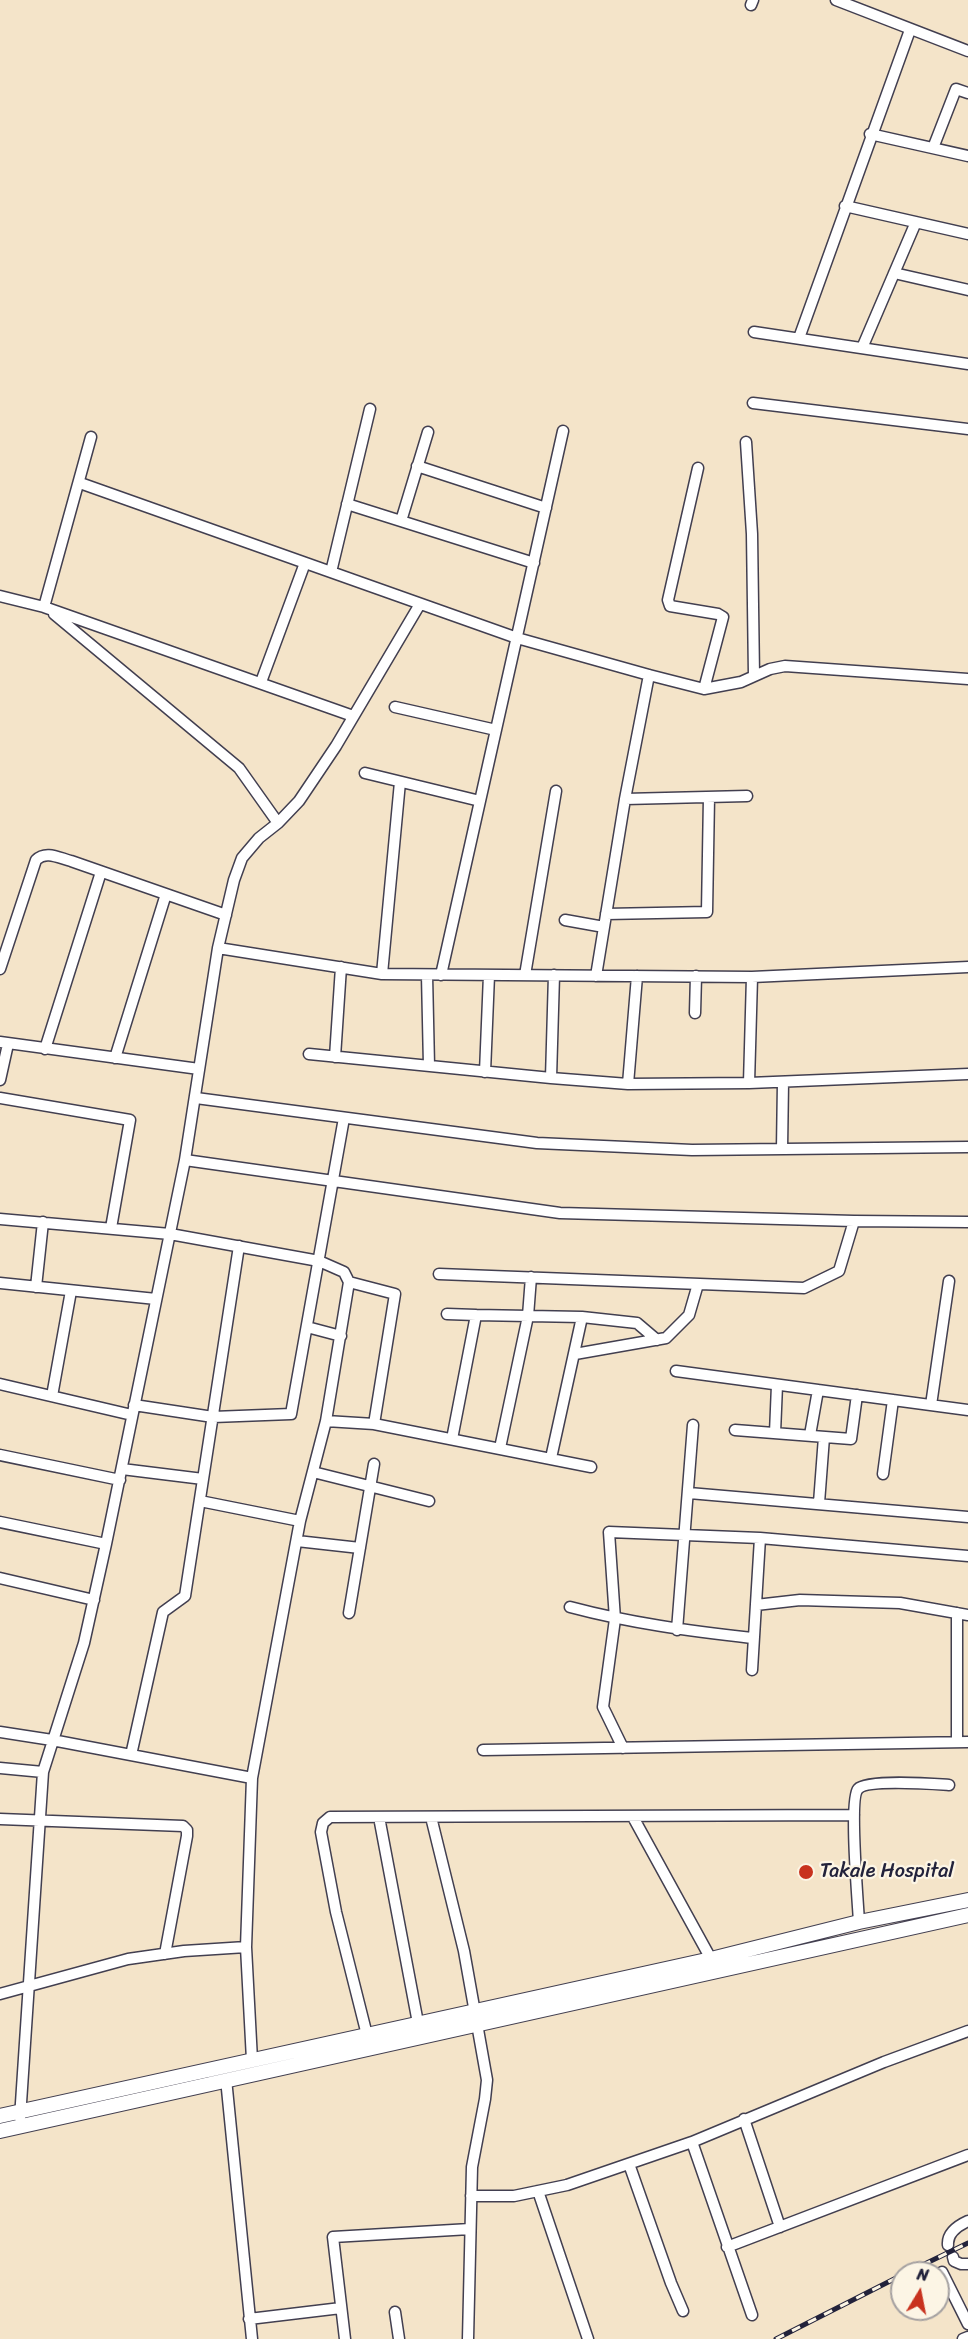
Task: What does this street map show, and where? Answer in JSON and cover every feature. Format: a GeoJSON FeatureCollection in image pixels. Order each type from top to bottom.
{"type":"FeatureCollection","features":[{"type":"Feature","properties":{"kind":"main road"},"geometry":{"type":"LineString","coordinates":[[0,2116],[711,1959],[859,1922],[968,1900]]}},
{"type":"Feature","properties":{"kind":"main road"},"geometry":{"type":"LineString","coordinates":[[0,2131],[226,2079],[478,2025],[712,1970],[968,1915]]}},
{"type":"Feature","properties":{"kind":"street"},"geometry":{"type":"LineString","coordinates":[[836,0],[968,51]]}},
{"type":"Feature","properties":{"kind":"street"},"geometry":{"type":"LineString","coordinates":[[799,338],[870,134],[910,30]]}},
{"type":"Feature","properties":{"kind":"street"},"geometry":{"type":"LineString","coordinates":[[933,148],[956,89],[968,93]]}},
{"type":"Feature","properties":{"kind":"street"},"geometry":{"type":"LineString","coordinates":[[870,134],[968,156]]}},
{"type":"Feature","properties":{"kind":"street"},"geometry":{"type":"LineString","coordinates":[[845,206],[968,234]]}},
{"type":"Feature","properties":{"kind":"street"},"geometry":{"type":"LineString","coordinates":[[861,348],[916,222]]}},
{"type":"Feature","properties":{"kind":"street"},"geometry":{"type":"LineString","coordinates":[[894,273],[968,290]]}},
{"type":"Feature","properties":{"kind":"street"},"geometry":{"type":"LineString","coordinates":[[754,332],[968,364]]}},
{"type":"Feature","properties":{"kind":"street"},"geometry":{"type":"LineString","coordinates":[[753,403],[968,429]]}},
{"type":"Feature","properties":{"kind":"street"},"geometry":{"type":"LineString","coordinates":[[332,572],[370,409]]}},
{"type":"Feature","properties":{"kind":"street"},"geometry":{"type":"LineString","coordinates":[[441,975],[563,431]]}},
{"type":"Feature","properties":{"kind":"street"},"geometry":{"type":"LineString","coordinates":[[401,521],[428,432]]}},
{"type":"Feature","properties":{"kind":"street"},"geometry":{"type":"LineString","coordinates":[[44,607],[91,437]]}},
{"type":"Feature","properties":{"kind":"street"},"geometry":{"type":"LineString","coordinates":[[746,442],[752,534],[754,676]]}},
{"type":"Feature","properties":{"kind":"street"},"geometry":{"type":"LineString","coordinates":[[417,466],[546,508]]}},
{"type":"Feature","properties":{"kind":"street"},"geometry":{"type":"LineString","coordinates":[[698,468],[668,600],[670,606],[718,614],[723,617],[704,688]]}},
{"type":"Feature","properties":{"kind":"street"},"geometry":{"type":"LineString","coordinates":[[80,483],[517,638],[704,688],[726,687],[770,669],[785,666],[968,679]]}},
{"type":"Feature","properties":{"kind":"street"},"geometry":{"type":"LineString","coordinates":[[347,504],[534,563]]}},
{"type":"Feature","properties":{"kind":"street"},"geometry":{"type":"LineString","coordinates":[[261,682],[305,563]]}},
{"type":"Feature","properties":{"kind":"street"},"geometry":{"type":"LineString","coordinates":[[0,596],[44,607],[353,716]]}},
{"type":"Feature","properties":{"kind":"street"},"geometry":{"type":"LineString","coordinates":[[21,2126],[27,1986],[43,1772],[84,1643],[121,1475],[196,1098],[218,948],[234,880],[242,858],[259,838],[278,823],[299,801],[336,746],[420,604]]}},
{"type":"Feature","properties":{"kind":"street"},"geometry":{"type":"LineString","coordinates":[[44,607],[76,631],[239,768],[278,823]]}},
{"type":"Feature","properties":{"kind":"street"},"geometry":{"type":"LineString","coordinates":[[596,976],[625,799],[649,675]]}},
{"type":"Feature","properties":{"kind":"street"},"geometry":{"type":"LineString","coordinates":[[395,707],[496,730]]}},
{"type":"Feature","properties":{"kind":"street"},"geometry":{"type":"LineString","coordinates":[[365,773],[480,801]]}},
{"type":"Feature","properties":{"kind":"street"},"geometry":{"type":"LineString","coordinates":[[382,974],[400,782]]}},
{"type":"Feature","properties":{"kind":"street"},"geometry":{"type":"LineString","coordinates":[[525,975],[556,791]]}},
{"type":"Feature","properties":{"kind":"street"},"geometry":{"type":"LineString","coordinates":[[606,914],[707,912],[709,796]]}},
{"type":"Feature","properties":{"kind":"street"},"geometry":{"type":"LineString","coordinates":[[625,799],[747,796]]}},
{"type":"Feature","properties":{"kind":"street"},"geometry":{"type":"LineString","coordinates":[[0,969],[36,860],[41,855],[48,854],[226,915]]}},
{"type":"Feature","properties":{"kind":"street"},"geometry":{"type":"LineString","coordinates":[[45,1049],[101,872]]}},
{"type":"Feature","properties":{"kind":"street"},"geometry":{"type":"LineString","coordinates":[[115,1058],[166,894]]}},
{"type":"Feature","properties":{"kind":"street"},"geometry":{"type":"LineString","coordinates":[[565,920],[604,927]]}},
{"type":"Feature","properties":{"kind":"street"},"geometry":{"type":"LineString","coordinates":[[218,948],[382,974],[752,976],[968,967]]}},
{"type":"Feature","properties":{"kind":"street"},"geometry":{"type":"LineString","coordinates":[[335,1057],[341,967]]}},
{"type":"Feature","properties":{"kind":"street"},"geometry":{"type":"LineString","coordinates":[[427,975],[429,1066]]}},
{"type":"Feature","properties":{"kind":"street"},"geometry":{"type":"LineString","coordinates":[[485,1072],[489,975]]}},
{"type":"Feature","properties":{"kind":"street"},"geometry":{"type":"LineString","coordinates":[[551,1078],[554,975]]}},
{"type":"Feature","properties":{"kind":"street"},"geometry":{"type":"LineString","coordinates":[[628,1084],[637,976]]}},
{"type":"Feature","properties":{"kind":"street"},"geometry":{"type":"LineString","coordinates":[[695,1013],[696,976]]}},
{"type":"Feature","properties":{"kind":"street"},"geometry":{"type":"LineString","coordinates":[[749,1083],[752,976]]}},
{"type":"Feature","properties":{"kind":"street"},"geometry":{"type":"LineString","coordinates":[[0,1080],[4,1043],[199,1069]]}},
{"type":"Feature","properties":{"kind":"street"},"geometry":{"type":"LineString","coordinates":[[309,1054],[628,1084],[749,1083],[968,1074]]}},
{"type":"Feature","properties":{"kind":"street"},"geometry":{"type":"LineString","coordinates":[[782,1149],[783,1082]]}},
{"type":"Feature","properties":{"kind":"street"},"geometry":{"type":"LineString","coordinates":[[0,1098],[130,1120],[111,1228]]}},
{"type":"Feature","properties":{"kind":"street"},"geometry":{"type":"LineString","coordinates":[[196,1098],[537,1143],[692,1150],[968,1147]]}},
{"type":"Feature","properties":{"kind":"street"},"geometry":{"type":"LineString","coordinates":[[0,1384],[52,1396],[133,1410],[213,1417],[291,1414],[344,1118]]}},
{"type":"Feature","properties":{"kind":"street"},"geometry":{"type":"LineString","coordinates":[[184,1161],[561,1213],[968,1222]]}},
{"type":"Feature","properties":{"kind":"street"},"geometry":{"type":"LineString","coordinates":[[0,1219],[170,1234],[239,1246],[319,1261],[344,1272],[349,1282],[326,1421],[300,1521],[252,1778],[246,1947],[252,2060]]}},
{"type":"Feature","properties":{"kind":"street"},"geometry":{"type":"LineString","coordinates":[[439,1274],[804,1288],[839,1271],[854,1221]]}},
{"type":"Feature","properties":{"kind":"street"},"geometry":{"type":"LineString","coordinates":[[36,1287],[43,1222]]}},
{"type":"Feature","properties":{"kind":"street"},"geometry":{"type":"LineString","coordinates":[[131,1755],[164,1612],[185,1596],[239,1246]]}},
{"type":"Feature","properties":{"kind":"street"},"geometry":{"type":"LineString","coordinates":[[500,1449],[528,1316],[531,1277]]}},
{"type":"Feature","properties":{"kind":"street"},"geometry":{"type":"LineString","coordinates":[[931,1405],[949,1281]]}},
{"type":"Feature","properties":{"kind":"street"},"geometry":{"type":"LineString","coordinates":[[349,1282],[395,1294],[374,1424]]}},
{"type":"Feature","properties":{"kind":"street"},"geometry":{"type":"LineString","coordinates":[[0,1283],[156,1299]]}},
{"type":"Feature","properties":{"kind":"street"},"geometry":{"type":"LineString","coordinates":[[575,1354],[666,1338],[689,1315],[698,1284]]}},
{"type":"Feature","properties":{"kind":"street"},"geometry":{"type":"LineString","coordinates":[[52,1396],[71,1291]]}},
{"type":"Feature","properties":{"kind":"street"},"geometry":{"type":"LineString","coordinates":[[447,1314],[582,1317],[637,1323],[657,1340]]}},
{"type":"Feature","properties":{"kind":"street"},"geometry":{"type":"LineString","coordinates":[[452,1439],[476,1315]]}},
{"type":"Feature","properties":{"kind":"street"},"geometry":{"type":"LineString","coordinates":[[551,1458],[582,1317]]}},
{"type":"Feature","properties":{"kind":"street"},"geometry":{"type":"LineString","coordinates":[[307,1327],[341,1336]]}},
{"type":"Feature","properties":{"kind":"street"},"geometry":{"type":"LineString","coordinates":[[676,1371],[968,1410]]}},
{"type":"Feature","properties":{"kind":"street"},"geometry":{"type":"LineString","coordinates":[[775,1433],[777,1384]]}},
{"type":"Feature","properties":{"kind":"street"},"geometry":{"type":"LineString","coordinates":[[810,1435],[818,1390]]}},
{"type":"Feature","properties":{"kind":"street"},"geometry":{"type":"LineString","coordinates":[[735,1430],[851,1439],[857,1395]]}},
{"type":"Feature","properties":{"kind":"street"},"geometry":{"type":"LineString","coordinates":[[883,1474],[893,1400]]}},
{"type":"Feature","properties":{"kind":"street"},"geometry":{"type":"LineString","coordinates":[[326,1421],[374,1424],[591,1467]]}},
{"type":"Feature","properties":{"kind":"street"},"geometry":{"type":"LineString","coordinates":[[676,1630],[686,1534],[693,1425]]}},
{"type":"Feature","properties":{"kind":"street"},"geometry":{"type":"LineString","coordinates":[[819,1503],[824,1437]]}},
{"type":"Feature","properties":{"kind":"street"},"geometry":{"type":"LineString","coordinates":[[0,1455],[121,1475],[203,1479]]}},
{"type":"Feature","properties":{"kind":"street"},"geometry":{"type":"LineString","coordinates":[[349,1613],[374,1464]]}},
{"type":"Feature","properties":{"kind":"street"},"geometry":{"type":"LineString","coordinates":[[313,1472],[429,1501]]}},
{"type":"Feature","properties":{"kind":"street"},"geometry":{"type":"LineString","coordinates":[[688,1493],[968,1517]]}},
{"type":"Feature","properties":{"kind":"street"},"geometry":{"type":"LineString","coordinates":[[200,1501],[300,1521]]}},
{"type":"Feature","properties":{"kind":"street"},"geometry":{"type":"LineString","coordinates":[[0,1522],[106,1544]]}},
{"type":"Feature","properties":{"kind":"street"},"geometry":{"type":"LineString","coordinates":[[623,1748],[603,1707],[615,1619],[609,1532],[760,1538],[968,1556]]}},
{"type":"Feature","properties":{"kind":"street"},"geometry":{"type":"LineString","coordinates":[[752,1670],[752,1638],[760,1538]]}},
{"type":"Feature","properties":{"kind":"street"},"geometry":{"type":"LineString","coordinates":[[297,1540],[360,1548]]}},
{"type":"Feature","properties":{"kind":"street"},"geometry":{"type":"LineString","coordinates":[[0,1578],[94,1600]]}},
{"type":"Feature","properties":{"kind":"street"},"geometry":{"type":"LineString","coordinates":[[483,1750],[962,1742],[962,1614],[900,1603],[800,1600],[756,1605]]}},
{"type":"Feature","properties":{"kind":"street"},"geometry":{"type":"LineString","coordinates":[[570,1607],[615,1619],[676,1630],[752,1638]]}},
{"type":"Feature","properties":{"kind":"street"},"geometry":{"type":"LineString","coordinates":[[0,1732],[252,1778]]}},
{"type":"Feature","properties":{"kind":"street"},"geometry":{"type":"LineString","coordinates":[[0,1768],[43,1772]]}},
{"type":"Feature","properties":{"kind":"street"},"geometry":{"type":"LineString","coordinates":[[859,1922],[854,1815],[858,1789],[866,1784],[949,1785]]}},
{"type":"Feature","properties":{"kind":"street"},"geometry":{"type":"LineString","coordinates":[[367,2035],[336,1912],[321,1832],[323,1823],[330,1817],[633,1818],[854,1815]]}},
{"type":"Feature","properties":{"kind":"street"},"geometry":{"type":"LineString","coordinates":[[379,1817],[418,2023]]}},
{"type":"Feature","properties":{"kind":"street"},"geometry":{"type":"LineString","coordinates":[[431,1817],[465,1951],[487,2080],[486,2099],[472,2167],[468,2339]]}},
{"type":"Feature","properties":{"kind":"street"},"geometry":{"type":"LineString","coordinates":[[633,1818],[711,1959]]}},
{"type":"Feature","properties":{"kind":"street"},"geometry":{"type":"LineString","coordinates":[[0,1820],[183,1826],[187,1830],[187,1836],[165,1954]]}},
{"type":"Feature","properties":{"kind":"street"},"geometry":{"type":"LineString","coordinates":[[0,1994],[128,1959],[246,1947]]}},
{"type":"Feature","properties":{"kind":"street"},"geometry":{"type":"LineString","coordinates":[[471,2196],[514,2196],[567,2185],[692,2142],[884,2062],[968,2031]]}},
{"type":"Feature","properties":{"kind":"street"},"geometry":{"type":"LineString","coordinates":[[226,2079],[252,2339]]}},
{"type":"Feature","properties":{"kind":"street"},"geometry":{"type":"LineString","coordinates":[[744,2119],[780,2227]]}},
{"type":"Feature","properties":{"kind":"street"},"geometry":{"type":"LineString","coordinates":[[692,2142],[752,2315]]}},
{"type":"Feature","properties":{"kind":"street"},"geometry":{"type":"LineString","coordinates":[[727,2247],[968,2156]]}},
{"type":"Feature","properties":{"kind":"street"},"geometry":{"type":"LineString","coordinates":[[629,2164],[683,2311]]}},
{"type":"Feature","properties":{"kind":"street"},"geometry":{"type":"LineString","coordinates":[[538,2191],[588,2339]]}},
{"type":"Feature","properties":{"kind":"street"},"geometry":{"type":"LineString","coordinates":[[948,2245],[948,2237],[968,2221]]}},
{"type":"Feature","properties":{"kind":"street"},"geometry":{"type":"LineString","coordinates":[[345,2339],[333,2237],[470,2229]]}},
{"type":"Feature","properties":{"kind":"street"},"geometry":{"type":"LineString","coordinates":[[953,2257],[961,2264],[968,2264]]}},
{"type":"Feature","properties":{"kind":"street"},"geometry":{"type":"LineString","coordinates":[[950,2288],[968,2324]]}},
{"type":"Feature","properties":{"kind":"street"},"geometry":{"type":"LineString","coordinates":[[249,2319],[342,2308]]}},
{"type":"Feature","properties":{"kind":"street"},"geometry":{"type":"LineString","coordinates":[[395,2312],[399,2339]]}},
{"type":"Feature","properties":{"kind":"street"},"geometry":{"type":"LineString","coordinates":[[963,2339],[968,2337]]}},
{"type":"Feature","properties":{"kind":"railway"},"geometry":{"type":"LineString","coordinates":[[931,2261],[968,2243]]}},
{"type":"Feature","properties":{"kind":"railway"},"geometry":{"type":"LineString","coordinates":[[776,2339],[890,2281]]}},
{"type":"Feature","properties":{"kind":"place","name":"Takale Hospital"},"geometry":{"type":"Point","coordinates":[806,1872]}}]}
